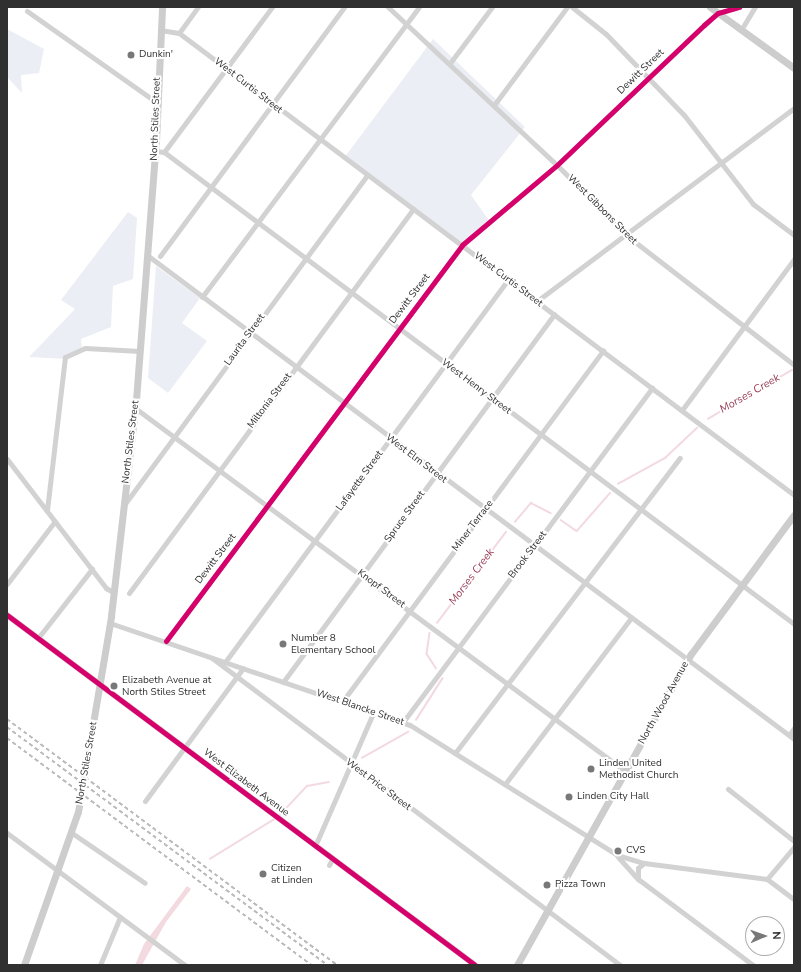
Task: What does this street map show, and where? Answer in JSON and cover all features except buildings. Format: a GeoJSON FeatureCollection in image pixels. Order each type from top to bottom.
{"type":"FeatureCollection","features":[{"type":"Feature","properties":{"kind":"main road","name":"North Stiles Street"},"geometry":{"type":"LineString","coordinates":[[24,965],[60,871],[72,833],[100,686],[110,623],[135,408],[140,351],[155,151],[156,102],[162,7]]}},
{"type":"Feature","properties":{"kind":"main road"},"geometry":{"type":"LineString","coordinates":[[710,7],[794,68]]}},
{"type":"Feature","properties":{"kind":"main road","name":"North Wood Avenue"},"geometry":{"type":"LineString","coordinates":[[517,965],[688,660],[794,516]]}},
{"type":"Feature","properties":{"kind":"street"},"geometry":{"type":"LineString","coordinates":[[179,33],[198,7]]}},
{"type":"Feature","properties":{"kind":"street"},"geometry":{"type":"LineString","coordinates":[[155,151],[164,152],[272,7]]}},
{"type":"Feature","properties":{"kind":"street"},"geometry":{"type":"LineString","coordinates":[[160,256],[344,7]]}},
{"type":"Feature","properties":{"kind":"street","name":"West Gibbons Street"},"geometry":{"type":"LineString","coordinates":[[388,7],[558,165],[626,235],[794,365]]}},
{"type":"Feature","properties":{"kind":"street"},"geometry":{"type":"LineString","coordinates":[[202,297],[419,7]]}},
{"type":"Feature","properties":{"kind":"street"},"geometry":{"type":"LineString","coordinates":[[450,63],[492,7]]}},
{"type":"Feature","properties":{"kind":"street"},"geometry":{"type":"LineString","coordinates":[[494,104],[567,7]]}},
{"type":"Feature","properties":{"kind":"street"},"geometry":{"type":"LineString","coordinates":[[572,7],[606,34],[648,78],[722,162],[753,204],[794,236]]}},
{"type":"Feature","properties":{"kind":"street"},"geometry":{"type":"LineString","coordinates":[[718,13],[739,7]]}},
{"type":"Feature","properties":{"kind":"street"},"geometry":{"type":"LineString","coordinates":[[741,30],[755,7]]}},
{"type":"Feature","properties":{"kind":"street"},"geometry":{"type":"LineString","coordinates":[[27,11],[156,102]]}},
{"type":"Feature","properties":{"kind":"street","name":"Dewitt Street"},"geometry":{"type":"LineString","coordinates":[[166,641],[462,245],[558,165],[718,13]]}},
{"type":"Feature","properties":{"kind":"street","name":"West Curtis Street"},"geometry":{"type":"LineString","coordinates":[[160,30],[179,33],[272,105],[603,350],[794,495]]}},
{"type":"Feature","properties":{"kind":"street"},"geometry":{"type":"LineString","coordinates":[[537,301],[794,108]]}},
{"type":"Feature","properties":{"kind":"street","name":"West Henry Street"},"geometry":{"type":"LineString","coordinates":[[164,152],[209,189],[794,624]]}},
{"type":"Feature","properties":{"kind":"street","name":"Laurita Street"},"geometry":{"type":"LineString","coordinates":[[124,506],[367,175]]}},
{"type":"Feature","properties":{"kind":"street","name":"Miltonia Street"},"geometry":{"type":"LineString","coordinates":[[129,593],[413,209]]}},
{"type":"Feature","properties":{"kind":"street","name":"West Elm Street"},"geometry":{"type":"LineString","coordinates":[[147,255],[436,474],[794,739]]}},
{"type":"Feature","properties":{"kind":"street"},"geometry":{"type":"LineString","coordinates":[[682,410],[794,259]]}},
{"type":"Feature","properties":{"kind":"street","name":"Lafayette Street"},"geometry":{"type":"LineString","coordinates":[[225,662],[391,440],[508,280]]}},
{"type":"Feature","properties":{"kind":"street","name":"Spruce Street"},"geometry":{"type":"LineString","coordinates":[[283,682],[554,314]]}},
{"type":"Feature","properties":{"kind":"street"},"geometry":{"type":"LineString","coordinates":[[47,510],[65,357],[85,348],[140,351]]}},
{"type":"Feature","properties":{"kind":"street","name":"Miner Terrace"},"geometry":{"type":"LineString","coordinates":[[342,702],[603,350]]}},
{"type":"Feature","properties":{"kind":"street","name":"Brook Street"},"geometry":{"type":"LineString","coordinates":[[403,722],[652,388]]}},
{"type":"Feature","properties":{"kind":"street","name":"Knopf Street"},"geometry":{"type":"LineString","coordinates":[[135,408],[268,504],[625,771]]}},
{"type":"Feature","properties":{"kind":"street"},"geometry":{"type":"LineString","coordinates":[[455,753],[506,682],[582,582],[680,458]]}},
{"type":"Feature","properties":{"kind":"street"},"geometry":{"type":"LineString","coordinates":[[7,459],[92,569],[113,592]]}},
{"type":"Feature","properties":{"kind":"street"},"geometry":{"type":"LineString","coordinates":[[7,584],[55,521]]}},
{"type":"Feature","properties":{"kind":"street"},"geometry":{"type":"LineString","coordinates":[[38,638],[92,569]]}},
{"type":"Feature","properties":{"kind":"street","name":"West Elizabeth Avenue"},"geometry":{"type":"LineString","coordinates":[[7,615],[475,965]]}},
{"type":"Feature","properties":{"kind":"street"},"geometry":{"type":"LineString","coordinates":[[505,784],[631,618]]}},
{"type":"Feature","properties":{"kind":"street","name":"West Blancke Street"},"geometry":{"type":"LineString","coordinates":[[110,623],[403,722],[617,855]]}},
{"type":"Feature","properties":{"kind":"street","name":"West Price Street"},"geometry":{"type":"LineString","coordinates":[[210,656],[236,678],[351,765],[620,965]]}},
{"type":"Feature","properties":{"kind":"street"},"geometry":{"type":"LineString","coordinates":[[145,801],[243,668]]}},
{"type":"Feature","properties":{"kind":"street"},"geometry":{"type":"LineString","coordinates":[[315,846],[373,712]]}},
{"type":"Feature","properties":{"kind":"street"},"geometry":{"type":"LineString","coordinates":[[789,735],[794,728]]}},
{"type":"Feature","properties":{"kind":"street"},"geometry":{"type":"LineString","coordinates":[[728,789],[794,841]]}},
{"type":"Feature","properties":{"kind":"street"},"geometry":{"type":"LineString","coordinates":[[7,833],[185,965]]}},
{"type":"Feature","properties":{"kind":"street"},"geometry":{"type":"LineString","coordinates":[[72,833],[135,880],[145,883]]}},
{"type":"Feature","properties":{"kind":"street"},"geometry":{"type":"LineString","coordinates":[[766,879],[794,848]]}},
{"type":"Feature","properties":{"kind":"street"},"geometry":{"type":"LineString","coordinates":[[617,855],[644,863],[766,879],[794,899]]}},
{"type":"Feature","properties":{"kind":"street"},"geometry":{"type":"LineString","coordinates":[[617,855],[638,879],[753,965]]}},
{"type":"Feature","properties":{"kind":"street"},"geometry":{"type":"LineString","coordinates":[[329,865],[332,859]]}},
{"type":"Feature","properties":{"kind":"street"},"geometry":{"type":"LineString","coordinates":[[638,879],[638,868],[644,863]]}},
{"type":"Feature","properties":{"kind":"street"},"geometry":{"type":"LineString","coordinates":[[100,965],[120,917]]}},
{"type":"Feature","properties":{"kind":"shaded area"},"geometry":{"type":"Polygon","coordinates":[[[7,29],[44,49],[39,73],[21,75],[22,93],[7,77],[7,29]]]}},
{"type":"Feature","properties":{"kind":"shaded area"},"geometry":{"type":"Polygon","coordinates":[[[433,39],[525,127],[471,195],[490,222],[460,247],[344,158],[433,39]]]}},
{"type":"Feature","properties":{"kind":"shaded area"},"geometry":{"type":"Polygon","coordinates":[[[128,212],[137,218],[133,279],[113,286],[111,327],[81,339],[82,350],[66,359],[29,357],[75,309],[61,300],[128,212]]]}},
{"type":"Feature","properties":{"kind":"shaded area"},"geometry":{"type":"Polygon","coordinates":[[[156,266],[200,298],[182,323],[207,341],[168,393],[148,378],[156,266]]]}},
{"type":"Feature","properties":{"kind":"shaded area"},"geometry":{"type":"Polygon","coordinates":[[[187,886],[191,889],[166,922],[142,965],[135,965],[144,944],[187,886]]]}},
{"type":"Feature","properties":{"kind":"waterway","name":"Morses Creek"},"geometry":{"type":"LineString","coordinates":[[708,419],[792,370]]}},
{"type":"Feature","properties":{"kind":"waterway","name":"Morses Creek"},"geometry":{"type":"LineString","coordinates":[[618,484],[665,458],[697,428]]}},
{"type":"Feature","properties":{"kind":"waterway","name":"Morses Creek"},"geometry":{"type":"LineString","coordinates":[[561,520],[577,531],[610,493]]}},
{"type":"Feature","properties":{"kind":"waterway","name":"Morses Creek"},"geometry":{"type":"LineString","coordinates":[[515,522],[531,503],[551,513]]}},
{"type":"Feature","properties":{"kind":"waterway","name":"Morses Creek"},"geometry":{"type":"LineString","coordinates":[[437,623],[506,532]]}},
{"type":"Feature","properties":{"kind":"waterway","name":"Morses Creek"},"geometry":{"type":"LineString","coordinates":[[430,633],[427,654],[436,668]]}},
{"type":"Feature","properties":{"kind":"waterway","name":"Morses Creek"},"geometry":{"type":"LineString","coordinates":[[416,720],[442,679]]}},
{"type":"Feature","properties":{"kind":"waterway","name":"Morses Creek"},"geometry":{"type":"LineString","coordinates":[[362,758],[408,732]]}},
{"type":"Feature","properties":{"kind":"waterway","name":"Morses Creek"},"geometry":{"type":"LineString","coordinates":[[279,816],[307,786],[329,782]]}},
{"type":"Feature","properties":{"kind":"waterway","name":"Morses Creek"},"geometry":{"type":"LineString","coordinates":[[210,859],[276,818]]}},
{"type":"Feature","properties":{"kind":"railway"},"geometry":{"type":"LineString","coordinates":[[7,719],[337,965]]}},
{"type":"Feature","properties":{"kind":"railway"},"geometry":{"type":"LineString","coordinates":[[7,727],[327,965]]}},
{"type":"Feature","properties":{"kind":"railway"},"geometry":{"type":"LineString","coordinates":[[7,738],[311,965]]}},
{"type":"Feature","properties":{"kind":"cycle path"},"geometry":{"type":"LineString","coordinates":[[166,641],[462,245],[557,165],[704,25],[718,13],[739,7]]}},
{"type":"Feature","properties":{"kind":"cycle path"},"geometry":{"type":"LineString","coordinates":[[7,615],[475,965]]}},
{"type":"Feature","properties":{"kind":"place","name":"Dunkin'"},"geometry":{"type":"Point","coordinates":[131,55]}},
{"type":"Feature","properties":{"kind":"place","name":"Number 8 Elementary School"},"geometry":{"type":"Point","coordinates":[283,644]}},
{"type":"Feature","properties":{"kind":"place","name":"Elizabeth Avenue at North Stiles Street"},"geometry":{"type":"Point","coordinates":[114,686]}},
{"type":"Feature","properties":{"kind":"place","name":"Linden United Methodist Church"},"geometry":{"type":"Point","coordinates":[591,769]}},
{"type":"Feature","properties":{"kind":"place","name":"Linden City Hall"},"geometry":{"type":"Point","coordinates":[569,797]}},
{"type":"Feature","properties":{"kind":"place","name":"CVS"},"geometry":{"type":"Point","coordinates":[618,851]}},
{"type":"Feature","properties":{"kind":"place","name":"Citizen at Linden"},"geometry":{"type":"Point","coordinates":[263,874]}},
{"type":"Feature","properties":{"kind":"place","name":"Pizza Town"},"geometry":{"type":"Point","coordinates":[547,885]}}]}
